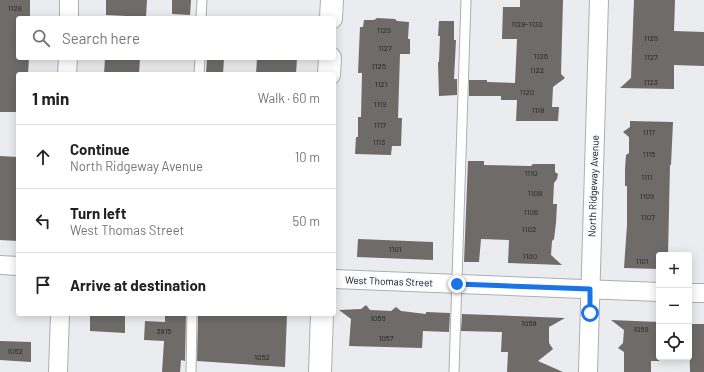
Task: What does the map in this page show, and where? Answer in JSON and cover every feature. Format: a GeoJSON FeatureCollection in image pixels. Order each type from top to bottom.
{"type":"FeatureCollection","features":[{"type":"Feature","properties":{"kind":"street"},"geometry":{"type":"LineString","coordinates":[[69,16],[70,0]]}},
{"type":"Feature","properties":{"kind":"street"},"geometry":{"type":"LineString","coordinates":[[331,16],[332,0]]}},
{"type":"Feature","properties":{"kind":"street","name":"North Ridgeway Avenue"},"geometry":{"type":"LineString","coordinates":[[588,372],[599,0]]}},
{"type":"Feature","properties":{"kind":"street"},"geometry":{"type":"LineString","coordinates":[[67,72],[68,60]]}},
{"type":"Feature","properties":{"kind":"street"},"geometry":{"type":"LineString","coordinates":[[329,72],[330,60]]}},
{"type":"Feature","properties":{"kind":"street"},"geometry":{"type":"LineString","coordinates":[[0,266],[16,266]]}},
{"type":"Feature","properties":{"kind":"street","name":"West Thomas Street"},"geometry":{"type":"LineString","coordinates":[[336,279],[656,292]]}},
{"type":"Feature","properties":{"kind":"street"},"geometry":{"type":"LineString","coordinates":[[692,293],[704,293]]}},
{"type":"Feature","properties":{"kind":"street"},"geometry":{"type":"LineString","coordinates":[[58,372],[60,316]]}},
{"type":"Feature","properties":{"kind":"street"},"geometry":{"type":"LineString","coordinates":[[320,372],[322,316]]}},
{"type":"Feature","properties":{"kind":"lane"},"geometry":{"type":"LineString","coordinates":[[201,16],[202,0]]}},
{"type":"Feature","properties":{"kind":"lane"},"geometry":{"type":"LineString","coordinates":[[454,372],[466,0]]}},
{"type":"Feature","properties":{"kind":"lane"},"geometry":{"type":"LineString","coordinates":[[199,72],[200,60]]}},
{"type":"Feature","properties":{"kind":"lane"},"geometry":{"type":"LineString","coordinates":[[191,372],[192,316]]}},
{"type":"Feature","properties":{"kind":"building"},"geometry":{"type":"Polygon","coordinates":[[[0,0],[30,0],[30,16],[16,16],[16,60],[29,60],[28,72],[16,72],[16,112],[0,112],[0,0]]]}},
{"type":"Feature","properties":{"kind":"building"},"geometry":{"type":"Polygon","coordinates":[[[106,0],[147,0],[146,16],[106,15],[106,0]]]}},
{"type":"Feature","properties":{"kind":"building"},"geometry":{"type":"Polygon","coordinates":[[[172,0],[191,0],[190,15],[172,14],[172,0]]]}},
{"type":"Feature","properties":{"kind":"building"},"geometry":{"type":"Polygon","coordinates":[[[520,0],[563,0],[561,74],[565,78],[553,87],[552,107],[559,107],[558,121],[516,121],[517,100],[501,100],[501,96],[469,96],[469,80],[515,83],[517,39],[502,39],[503,7],[520,7],[520,0]]]}},
{"type":"Feature","properties":{"kind":"building"},"geometry":{"type":"Polygon","coordinates":[[[634,0],[675,0],[674,31],[704,32],[704,66],[674,65],[674,89],[620,88],[631,78],[634,0]]]}},
{"type":"Feature","properties":{"kind":"building"},"geometry":{"type":"Polygon","coordinates":[[[377,18],[395,19],[397,21],[409,22],[408,39],[410,39],[410,54],[400,54],[398,118],[402,118],[401,146],[392,146],[391,155],[355,154],[356,137],[358,137],[358,117],[361,117],[362,73],[358,73],[360,27],[363,27],[364,20],[374,20],[377,18]]]}},
{"type":"Feature","properties":{"kind":"building"},"geometry":{"type":"Polygon","coordinates":[[[439,21],[454,21],[454,40],[456,40],[454,79],[457,79],[457,95],[439,96],[439,21]]]}},
{"type":"Feature","properties":{"kind":"building"},"geometry":{"type":"Polygon","coordinates":[[[105,60],[140,60],[139,72],[104,72],[105,60]]]}},
{"type":"Feature","properties":{"kind":"building"},"geometry":{"type":"Polygon","coordinates":[[[207,60],[224,60],[223,72],[206,72],[207,60]]]}},
{"type":"Feature","properties":{"kind":"building"},"geometry":{"type":"Polygon","coordinates":[[[257,60],[297,60],[296,72],[256,72],[257,60]]]}},
{"type":"Feature","properties":{"kind":"building"},"geometry":{"type":"Polygon","coordinates":[[[630,121],[673,122],[670,165],[668,252],[656,252],[656,269],[624,268],[627,225],[627,186],[625,186],[625,169],[626,155],[629,153],[629,137],[623,132],[630,127],[630,121]]]}},
{"type":"Feature","properties":{"kind":"building"},"geometry":{"type":"Polygon","coordinates":[[[0,156],[16,157],[16,241],[0,240],[0,156]]]}},
{"type":"Feature","properties":{"kind":"building"},"geometry":{"type":"Polygon","coordinates":[[[468,161],[484,161],[484,165],[531,166],[533,164],[555,164],[555,172],[558,174],[554,183],[553,204],[557,204],[556,223],[551,255],[562,265],[508,263],[509,240],[481,239],[479,262],[464,262],[468,161]]]}},
{"type":"Feature","properties":{"kind":"building"},"geometry":{"type":"Polygon","coordinates":[[[358,239],[433,242],[433,260],[357,257],[358,239]]]}},
{"type":"Feature","properties":{"kind":"building"},"geometry":{"type":"Polygon","coordinates":[[[366,305],[370,310],[391,311],[396,307],[401,311],[426,314],[426,312],[450,313],[449,332],[423,331],[422,348],[349,346],[351,319],[339,310],[361,309],[366,305]]]}},
{"type":"Feature","properties":{"kind":"building"},"geometry":{"type":"Polygon","coordinates":[[[462,314],[565,318],[549,327],[549,343],[553,349],[538,361],[563,372],[507,372],[508,352],[501,352],[502,332],[461,331],[462,314]]]}},
{"type":"Feature","properties":{"kind":"building"},"geometry":{"type":"Polygon","coordinates":[[[90,316],[125,316],[125,333],[90,331],[90,316]]]}},
{"type":"Feature","properties":{"kind":"building"},"geometry":{"type":"Polygon","coordinates":[[[165,316],[186,316],[185,361],[181,360],[180,372],[162,372],[164,341],[144,340],[145,321],[165,322],[165,316]]]}},
{"type":"Feature","properties":{"kind":"building"},"geometry":{"type":"Polygon","coordinates":[[[198,316],[287,316],[285,367],[197,361],[198,316]]]}},
{"type":"Feature","properties":{"kind":"building"},"geometry":{"type":"Polygon","coordinates":[[[611,320],[656,322],[656,360],[659,361],[651,361],[651,372],[624,372],[624,352],[618,348],[623,343],[624,330],[611,320]]]}},
{"type":"Feature","properties":{"kind":"building"},"geometry":{"type":"Polygon","coordinates":[[[692,324],[704,324],[704,372],[690,372],[690,360],[692,360],[692,324]]]}},
{"type":"Feature","properties":{"kind":"building"},"geometry":{"type":"Polygon","coordinates":[[[0,341],[31,342],[31,362],[0,360],[0,341]]]}},
{"type":"Feature","properties":{"kind":"route"},"geometry":{"type":"LineString","coordinates":[[457,284],[590,289],[590,313]]}}]}
